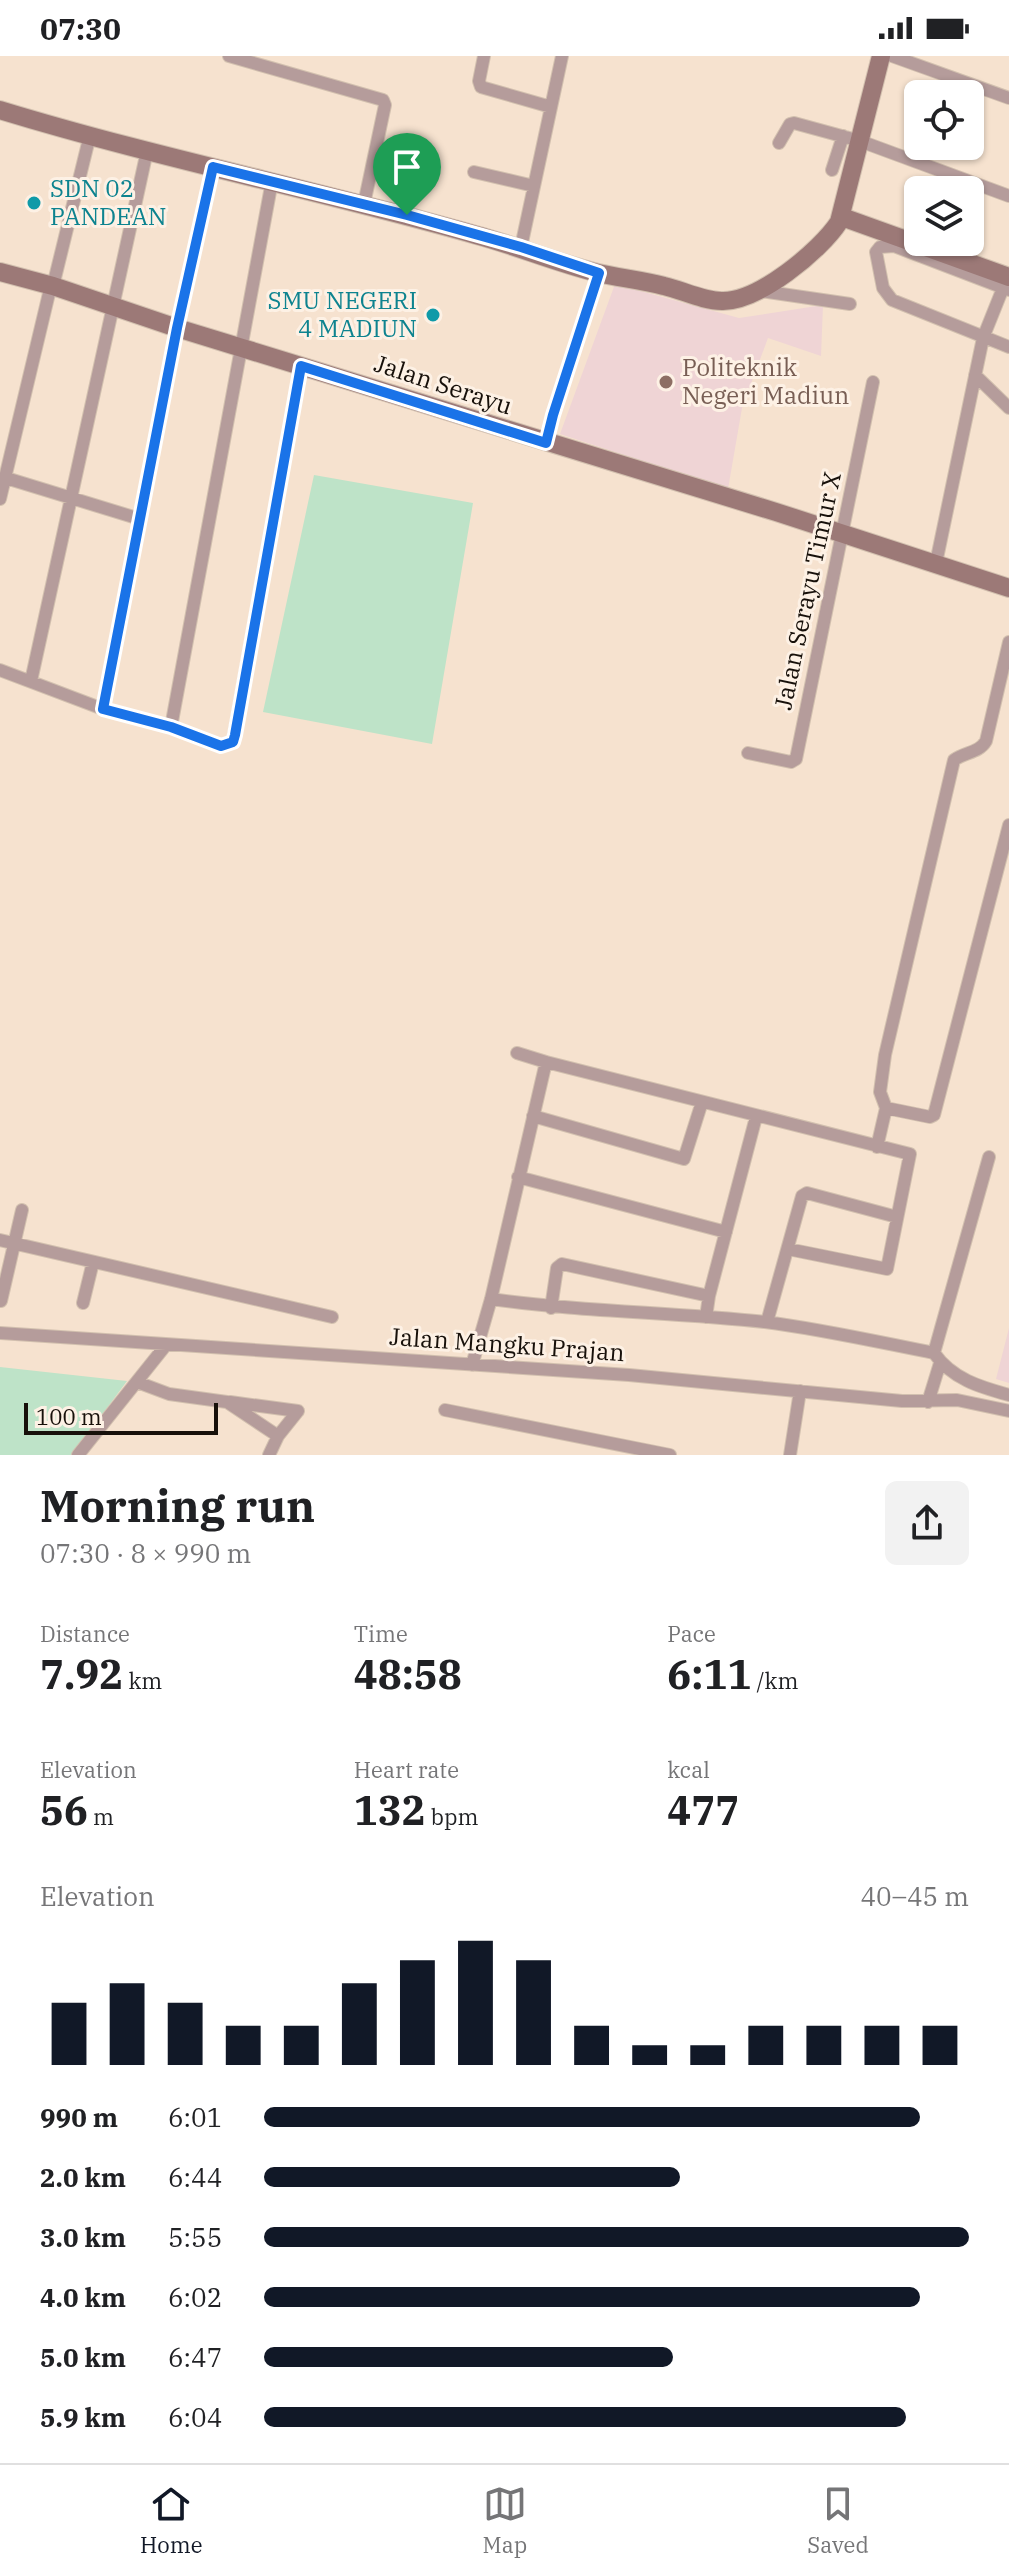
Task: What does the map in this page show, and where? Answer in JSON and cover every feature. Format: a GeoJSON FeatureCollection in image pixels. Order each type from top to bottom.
{"type":"FeatureCollection","features":[{"type":"Feature","properties":{"kind":"street"},"geometry":{"type":"LineString","coordinates":[[229,56],[383,100],[385,105],[364,204]]}},
{"type":"Feature","properties":{"kind":"street"},"geometry":{"type":"LineString","coordinates":[[484,56],[479,81],[481,87],[551,107]]}},
{"type":"Feature","properties":{"kind":"street"},"geometry":{"type":"LineString","coordinates":[[521,247],[562,56]]}},
{"type":"Feature","properties":{"kind":"street"},"geometry":{"type":"LineString","coordinates":[[0,110],[147,151],[364,204],[521,247],[599,273],[628,277],[720,302],[743,299],[761,291],[837,225],[852,138],[881,56]]}},
{"type":"Feature","properties":{"kind":"street"},"geometry":{"type":"LineString","coordinates":[[892,56],[1009,98]]}},
{"type":"Feature","properties":{"kind":"street"},"geometry":{"type":"LineString","coordinates":[[779,143],[792,123],[852,138],[1009,196]]}},
{"type":"Feature","properties":{"kind":"street"},"geometry":{"type":"LineString","coordinates":[[0,499],[90,135]]}},
{"type":"Feature","properties":{"kind":"street"},"geometry":{"type":"LineString","coordinates":[[832,170],[852,138]]}},
{"type":"Feature","properties":{"kind":"street"},"geometry":{"type":"LineString","coordinates":[[31,681],[147,151]]}},
{"type":"Feature","properties":{"kind":"street"},"geometry":{"type":"LineString","coordinates":[[103,709],[177,328],[213,167]]}},
{"type":"Feature","properties":{"kind":"street"},"geometry":{"type":"LineString","coordinates":[[474,172],[534,186]]}},
{"type":"Feature","properties":{"kind":"street"},"geometry":{"type":"LineString","coordinates":[[171,727],[272,181]]}},
{"type":"Feature","properties":{"kind":"street"},"geometry":{"type":"LineString","coordinates":[[837,225],[1007,285]]}},
{"type":"Feature","properties":{"kind":"street"},"geometry":{"type":"LineString","coordinates":[[1007,285],[894,246],[880,247],[876,252],[883,288],[892,300],[1009,347]]}},
{"type":"Feature","properties":{"kind":"street","name":"Jalan Serayu"},"geometry":{"type":"LineString","coordinates":[[0,272],[1009,588]]}},
{"type":"Feature","properties":{"kind":"street"},"geometry":{"type":"LineString","coordinates":[[546,443],[599,273]]}},
{"type":"Feature","properties":{"kind":"street"},"geometry":{"type":"LineString","coordinates":[[936,563],[983,338],[1007,285]]}},
{"type":"Feature","properties":{"kind":"street"},"geometry":{"type":"LineString","coordinates":[[761,291],[850,304]]}},
{"type":"Feature","properties":{"kind":"street"},"geometry":{"type":"LineString","coordinates":[[0,670],[103,709],[171,727],[221,746],[233,742],[301,366]]}},
{"type":"Feature","properties":{"kind":"street","name":"Jalan Serayu Timur X"},"geometry":{"type":"LineString","coordinates":[[748,753],[791,762],[796,759],[873,382]]}},
{"type":"Feature","properties":{"kind":"street"},"geometry":{"type":"LineString","coordinates":[[974,383],[1009,408]]}},
{"type":"Feature","properties":{"kind":"street"},"geometry":{"type":"LineString","coordinates":[[6,478],[140,519]]}},
{"type":"Feature","properties":{"kind":"street"},"geometry":{"type":"LineString","coordinates":[[877,1147],[886,1108],[880,1092],[885,1055],[954,760],[981,748],[986,741],[1009,642]]}},
{"type":"Feature","properties":{"kind":"street"},"geometry":{"type":"LineString","coordinates":[[886,1108],[930,1117],[934,1115],[1009,825]]}},
{"type":"Feature","properties":{"kind":"street"},"geometry":{"type":"LineString","coordinates":[[517,1053],[756,1117],[910,1154],[887,1269],[788,1249]]}},
{"type":"Feature","properties":{"kind":"street"},"geometry":{"type":"LineString","coordinates":[[472,1365],[491,1299],[546,1062]]}},
{"type":"Feature","properties":{"kind":"street"},"geometry":{"type":"LineString","coordinates":[[533,1116],[684,1159],[702,1102]]}},
{"type":"Feature","properties":{"kind":"street"},"geometry":{"type":"LineString","coordinates":[[706,1317],[756,1117]]}},
{"type":"Feature","properties":{"kind":"street"},"geometry":{"type":"LineString","coordinates":[[928,1402],[989,1157]]}},
{"type":"Feature","properties":{"kind":"street"},"geometry":{"type":"LineString","coordinates":[[518,1177],[726,1232]]}},
{"type":"Feature","properties":{"kind":"street"},"geometry":{"type":"LineString","coordinates":[[767,1322],[805,1194],[897,1217]]}},
{"type":"Feature","properties":{"kind":"street"},"geometry":{"type":"LineString","coordinates":[[1,1301],[22,1210]]}},
{"type":"Feature","properties":{"kind":"street"},"geometry":{"type":"LineString","coordinates":[[0,1240],[332,1317]]}},
{"type":"Feature","properties":{"kind":"street"},"geometry":{"type":"LineString","coordinates":[[83,1303],[93,1262]]}},
{"type":"Feature","properties":{"kind":"street"},"geometry":{"type":"LineString","coordinates":[[551,1308],[557,1268],[562,1264],[709,1296]]}},
{"type":"Feature","properties":{"kind":"street"},"geometry":{"type":"LineString","coordinates":[[491,1299],[551,1308],[767,1322],[937,1358],[962,1380],[1009,1395]]}},
{"type":"Feature","properties":{"kind":"street","name":"Jalan Mangku Prajan"},"geometry":{"type":"LineString","coordinates":[[1,1330],[166,1345],[629,1375],[928,1402],[957,1400],[1009,1411]]}},
{"type":"Feature","properties":{"kind":"street"},"geometry":{"type":"LineString","coordinates":[[78,1455],[166,1345]]}},
{"type":"Feature","properties":{"kind":"street"},"geometry":{"type":"LineString","coordinates":[[137,1382],[169,1394],[298,1411],[278,1436],[269,1455]]}},
{"type":"Feature","properties":{"kind":"street"},"geometry":{"type":"LineString","coordinates":[[790,1455],[800,1391]]}},
{"type":"Feature","properties":{"kind":"street"},"geometry":{"type":"LineString","coordinates":[[227,1402],[278,1436]]}},
{"type":"Feature","properties":{"kind":"street"},"geometry":{"type":"LineString","coordinates":[[445,1410],[670,1455]]}},
{"type":"Feature","properties":{"kind":"shaded area","name":"Politeknik Negeri Madiun"},"geometry":{"type":"Polygon","coordinates":[[[615,284],[739,318],[823,305],[821,356],[768,338],[742,408],[728,489],[560,434],[615,284]]]}},
{"type":"Feature","properties":{"kind":"shaded area"},"geometry":{"type":"Polygon","coordinates":[[[1009,1328],[1009,1383],[996,1379],[1009,1328]]]}},
{"type":"Feature","properties":{"kind":"green space"},"geometry":{"type":"Polygon","coordinates":[[[314,475],[473,503],[432,744],[263,712],[314,475]]]}},
{"type":"Feature","properties":{"kind":"green space"},"geometry":{"type":"Polygon","coordinates":[[[0,1367],[127,1381],[72,1455],[0,1455],[0,1367]]]}},
{"type":"Feature","properties":{"kind":"place","name":"SDN 02 PANDEAN"},"geometry":{"type":"Point","coordinates":[34,203]}},
{"type":"Feature","properties":{"kind":"place","name":"SMU NEGERI 4 MADIUN"},"geometry":{"type":"Point","coordinates":[433,315]}},
{"type":"Feature","properties":{"kind":"place","name":"Politeknik Negeri Madiun"},"geometry":{"type":"Point","coordinates":[666,382]}},
{"type":"Feature","properties":{"kind":"route"},"geometry":{"type":"LineString","coordinates":[[213,167],[407,215],[599,273],[546,443],[301,366],[233,742],[221,746],[171,727],[103,709],[177,328],[213,167]]}}]}
